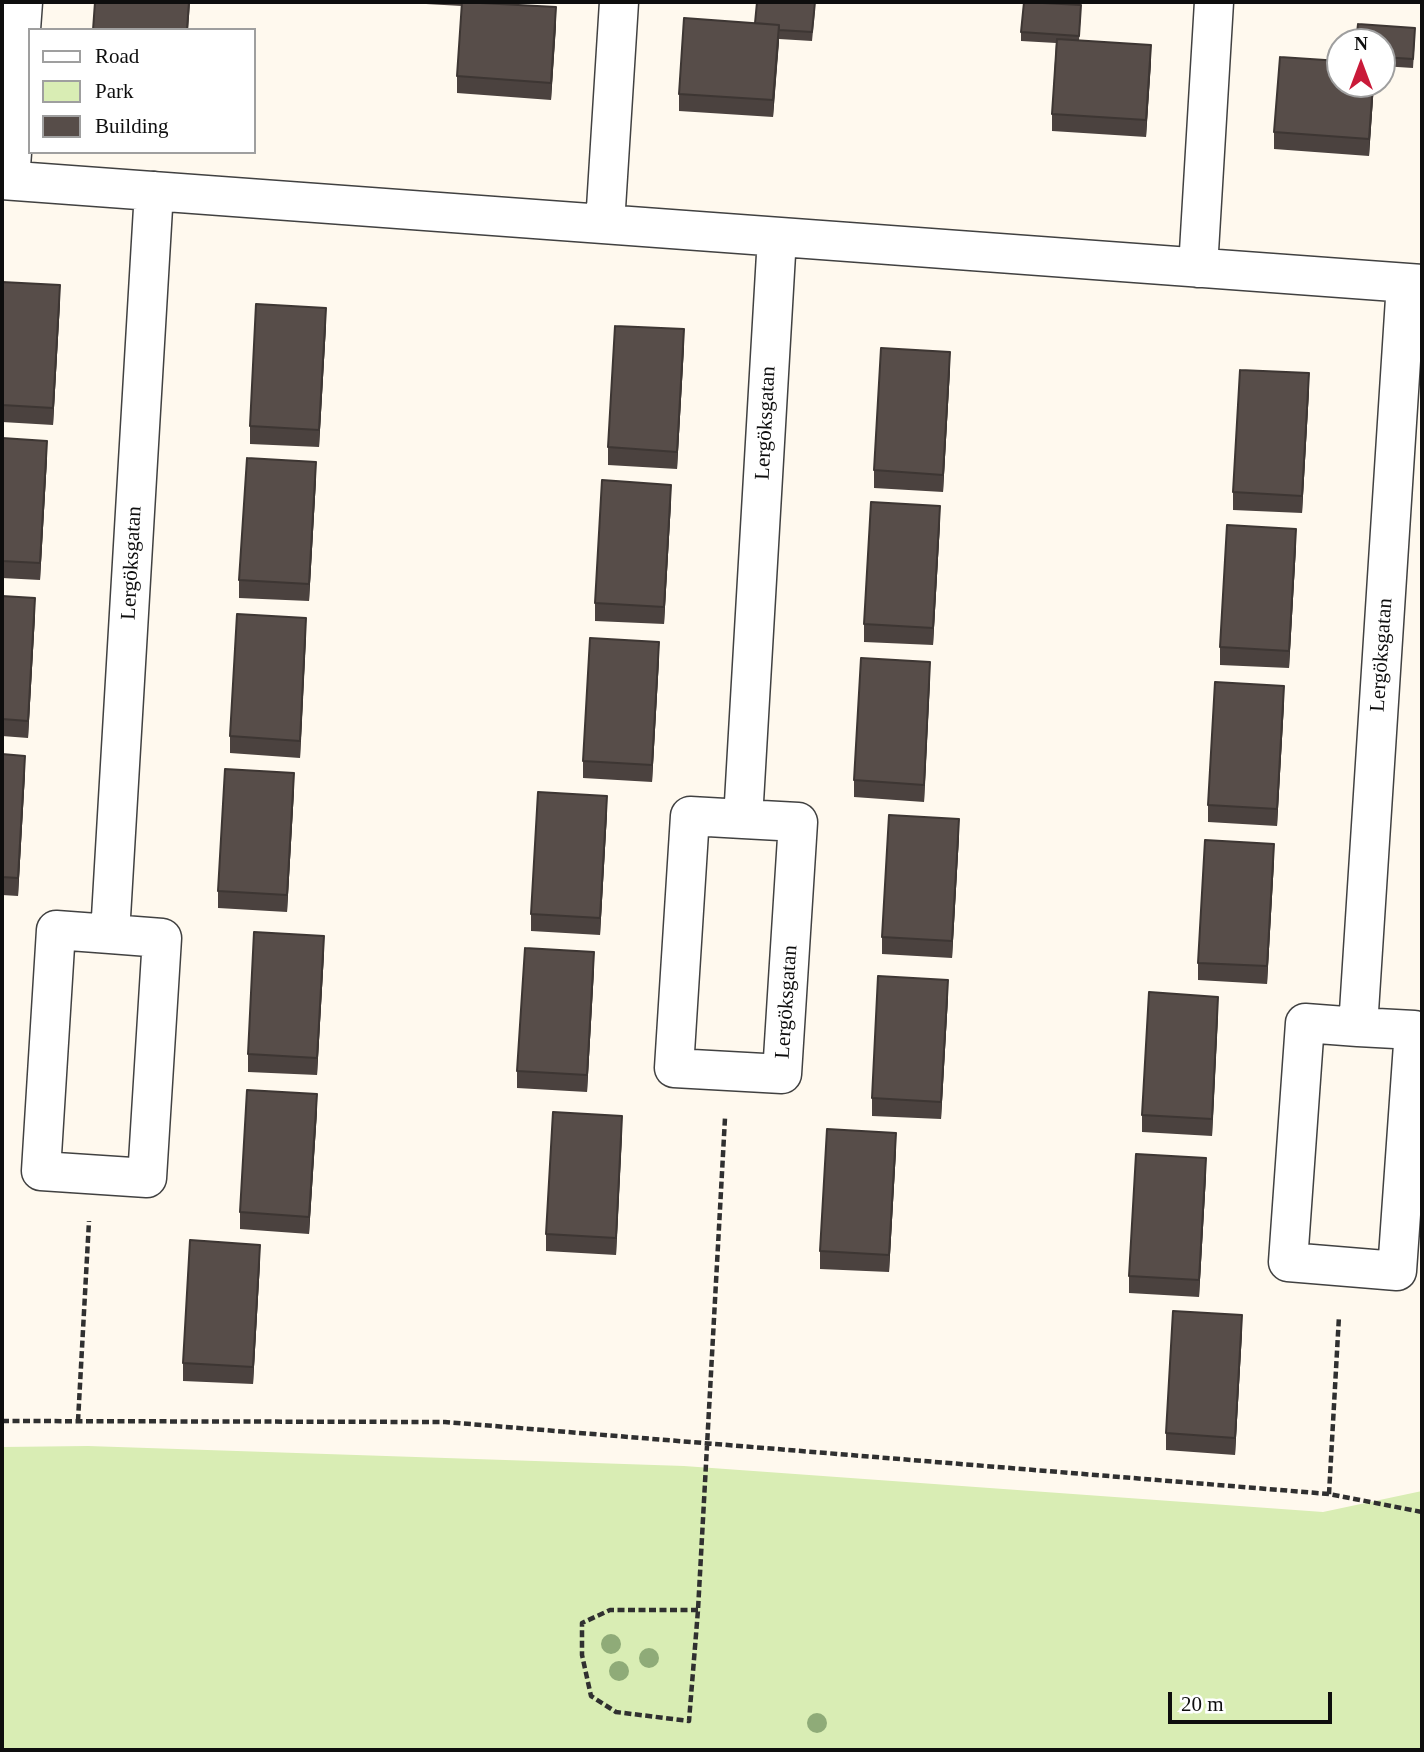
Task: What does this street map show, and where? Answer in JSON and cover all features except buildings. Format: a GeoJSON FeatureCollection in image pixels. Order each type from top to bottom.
{"type":"FeatureCollection","features":[{"type":"Feature","properties":{"kind":"street","name":"Lergöksgatan"},"geometry":{"type":"LineString","coordinates":[[23,2],[6,180],[1414,284],[1358,1027]]}},
{"type":"Feature","properties":{"kind":"street"},"geometry":{"type":"LineString","coordinates":[[605,225],[619,2]]}},
{"type":"Feature","properties":{"kind":"street"},"geometry":{"type":"LineString","coordinates":[[1198,268],[1214,2]]}},
{"type":"Feature","properties":{"kind":"street","name":"Lergöksgatan"},"geometry":{"type":"LineString","coordinates":[[110,934],[154,191]]}},
{"type":"Feature","properties":{"kind":"street","name":"Lergöksgatan"},"geometry":{"type":"LineString","coordinates":[[743,818],[777,237]]}},
{"type":"Feature","properties":{"kind":"street","name":"Lergöksgatan"},"geometry":{"type":"LineString","coordinates":[[690,816],[743,818],[798,822],[782,1074],[674,1068],[690,816]]}},
{"type":"Feature","properties":{"kind":"street"},"geometry":{"type":"LineString","coordinates":[[56,930],[110,934],[162,938],[147,1178],[41,1171],[56,930]]}},
{"type":"Feature","properties":{"kind":"street"},"geometry":{"type":"LineString","coordinates":[[1305,1023],[1358,1027],[1414,1030],[1397,1270],[1288,1262],[1305,1023]]}},
{"type":"Feature","properties":{"kind":"path"},"geometry":{"type":"LineString","coordinates":[[698,1610],[610,1610],[582,1623],[582,1655],[591,1696],[616,1712],[689,1721],[698,1610],[727,1072]]}},
{"type":"Feature","properties":{"kind":"path"},"geometry":{"type":"LineString","coordinates":[[78,1421],[91,1175]]}},
{"type":"Feature","properties":{"kind":"path"},"geometry":{"type":"LineString","coordinates":[[1329,1494],[1342,1266]]}},
{"type":"Feature","properties":{"kind":"path"},"geometry":{"type":"LineString","coordinates":[[2,1421],[445,1422],[1329,1494],[1422,1512]]}},
{"type":"Feature","properties":{"kind":"green space"},"geometry":{"type":"Polygon","coordinates":[[[88,1446],[684,1466],[1323,1512],[1422,1491],[1422,1750],[2,1750],[2,1447],[88,1446]]]}}]}
